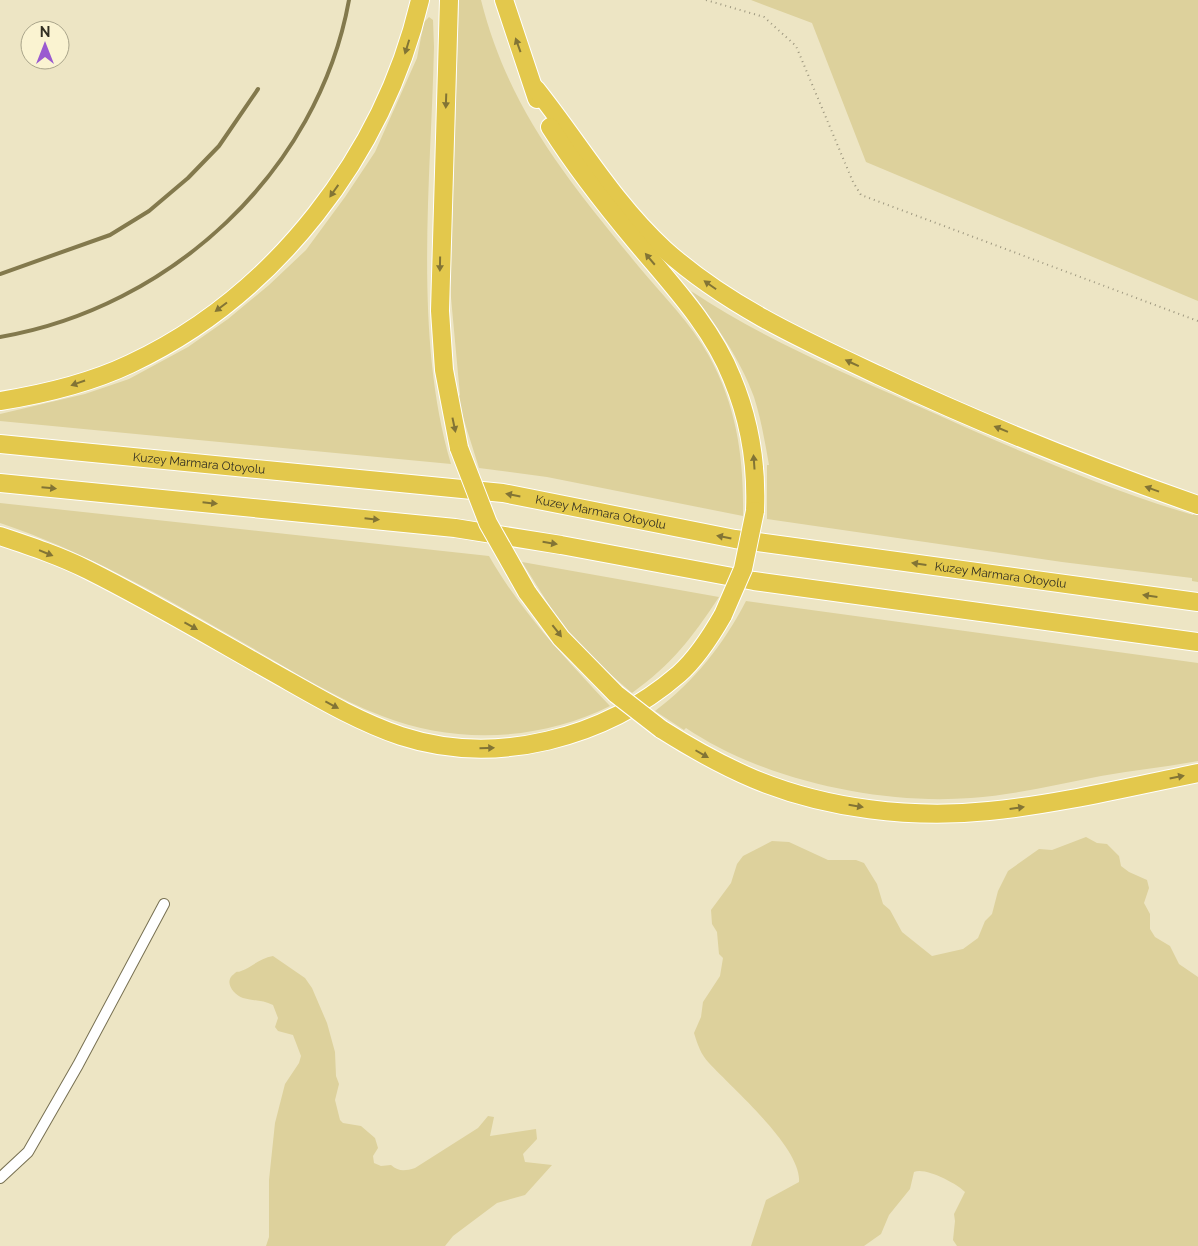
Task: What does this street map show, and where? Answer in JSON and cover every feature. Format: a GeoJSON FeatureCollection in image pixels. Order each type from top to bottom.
{"type":"FeatureCollection","features":[{"type":"Feature","properties":{"kind":"highway"},"geometry":{"type":"LineString","coordinates":[[0,401],[32,396],[75,384],[130,364],[187,332],[244,289],[272,264],[325,204],[368,137],[406,52],[420,0]]}},
{"type":"Feature","properties":{"kind":"highway"},"geometry":{"type":"LineString","coordinates":[[449,0],[440,311],[444,370],[459,448],[488,523],[527,592],[573,651],[616,694],[661,729],[708,758],[782,789],[838,803],[923,813],[952,814],[1021,808],[1198,773]]}},
{"type":"Feature","properties":{"kind":"highway"},"geometry":{"type":"LineString","coordinates":[[0,536],[86,569],[350,715],[403,736],[441,745],[481,748],[516,746],[583,732],[610,719],[648,696],[680,673],[709,639],[723,615],[743,570],[755,511],[752,439],[732,376],[720,353],[681,296],[582,177],[543,115],[536,89],[504,0]]}},
{"type":"Feature","properties":{"kind":"highway"},"geometry":{"type":"LineString","coordinates":[[536,89],[604,184],[644,230],[688,268],[738,303],[766,320],[832,354],[920,394],[1069,458],[1198,505]]}},
{"type":"Feature","properties":{"kind":"highway","name":"Kuzey Marmara Otoyolu"},"geometry":{"type":"LineString","coordinates":[[0,444],[502,493],[735,539],[1198,602]]}},
{"type":"Feature","properties":{"kind":"highway"},"geometry":{"type":"LineString","coordinates":[[0,483],[455,528],[561,545],[754,581],[1198,642]]}},
{"type":"Feature","properties":{"kind":"street"},"geometry":{"type":"LineString","coordinates":[[0,1178],[28,1152],[78,1065],[164,904]]}},
{"type":"Feature","properties":{"kind":"path"},"geometry":{"type":"LineString","coordinates":[[706,0],[764,17],[796,46],[853,182],[861,194],[1198,321]]}},
{"type":"Feature","properties":{"kind":"shaded area"},"geometry":{"type":"Polygon","coordinates":[[[459,0],[481,0],[493,40],[508,76],[525,111],[544,143],[589,205],[685,321],[709,356],[726,394],[737,434],[742,474],[743,516],[547,477],[479,468],[457,398],[460,395],[450,287],[459,0]]]}},
{"type":"Feature","properties":{"kind":"shaded area"},"geometry":{"type":"Polygon","coordinates":[[[751,0],[1198,0],[1198,301],[866,162],[812,23],[751,0]]]}},
{"type":"Feature","properties":{"kind":"shaded area"},"geometry":{"type":"Polygon","coordinates":[[[429,17],[433,20],[434,47],[428,204],[428,311],[439,415],[451,464],[0,421],[0,414],[85,394],[129,379],[188,347],[228,319],[269,285],[306,250],[375,152],[417,58],[424,22],[429,17]]]}},
{"type":"Feature","properties":{"kind":"shaded area"},"geometry":{"type":"Polygon","coordinates":[[[691,291],[717,308],[799,352],[980,434],[1085,478],[1157,504],[1193,515],[1195,512],[1198,513],[1198,582],[1192,581],[1192,578],[1062,562],[767,519],[767,465],[769,465],[754,397],[734,355],[691,291]]]}},
{"type":"Feature","properties":{"kind":"shaded area"},"geometry":{"type":"Polygon","coordinates":[[[0,503],[489,556],[529,615],[610,706],[583,718],[555,726],[497,735],[439,732],[382,716],[323,688],[117,573],[60,546],[0,523],[0,503]]]}},
{"type":"Feature","properties":{"kind":"shaded area"},"geometry":{"type":"Polygon","coordinates":[[[522,562],[719,597],[700,625],[670,661],[632,693],[595,661],[561,624],[522,562]]]}},
{"type":"Feature","properties":{"kind":"shaded area"},"geometry":{"type":"Polygon","coordinates":[[[746,601],[1198,663],[1198,761],[1113,774],[1020,792],[971,798],[935,799],[861,793],[786,775],[750,762],[686,728],[684,730],[655,711],[683,687],[707,661],[728,633],[746,601]]]}},
{"type":"Feature","properties":{"kind":"shaded area"},"geometry":{"type":"Polygon","coordinates":[[[1086,837],[1097,843],[1107,844],[1119,856],[1121,866],[1147,880],[1149,888],[1144,903],[1150,914],[1150,929],[1155,937],[1170,946],[1179,964],[1198,977],[1198,1246],[957,1246],[953,1240],[954,1214],[965,1192],[955,1184],[940,1177],[919,1171],[914,1172],[910,1189],[889,1215],[881,1234],[864,1246],[751,1246],[766,1200],[799,1182],[797,1168],[778,1136],[764,1119],[706,1060],[694,1033],[701,1017],[703,1002],[720,976],[723,958],[719,954],[717,932],[712,924],[711,910],[731,883],[737,864],[743,856],[772,841],[789,842],[828,860],[856,860],[864,863],[877,884],[883,904],[890,910],[902,932],[932,956],[963,949],[978,938],[985,921],[992,914],[998,891],[1008,871],[1039,849],[1052,850],[1086,837]]]}},
{"type":"Feature","properties":{"kind":"shaded area"},"geometry":{"type":"Polygon","coordinates":[[[273,956],[305,978],[312,988],[327,1023],[335,1052],[336,1076],[339,1084],[335,1100],[340,1120],[343,1123],[361,1126],[375,1138],[378,1148],[373,1156],[374,1163],[381,1166],[391,1165],[402,1170],[415,1168],[478,1128],[488,1116],[494,1117],[490,1136],[536,1129],[537,1139],[523,1154],[525,1162],[552,1165],[525,1195],[497,1203],[453,1236],[445,1246],[266,1246],[269,1237],[269,1180],[275,1123],[285,1084],[299,1063],[301,1056],[293,1035],[278,1031],[275,1027],[278,1018],[273,1005],[243,998],[233,991],[230,981],[236,972],[273,956]]]}},
{"type":"Feature","properties":{"kind":"waterway"},"geometry":{"type":"LineString","coordinates":[[0,337],[63,321],[122,296],[177,263],[227,222],[270,175],[305,121],[332,63],[349,0]]}},
{"type":"Feature","properties":{"kind":"waterway"},"geometry":{"type":"LineString","coordinates":[[0,274],[110,235],[149,211],[188,178],[219,146],[258,89]]}}]}
